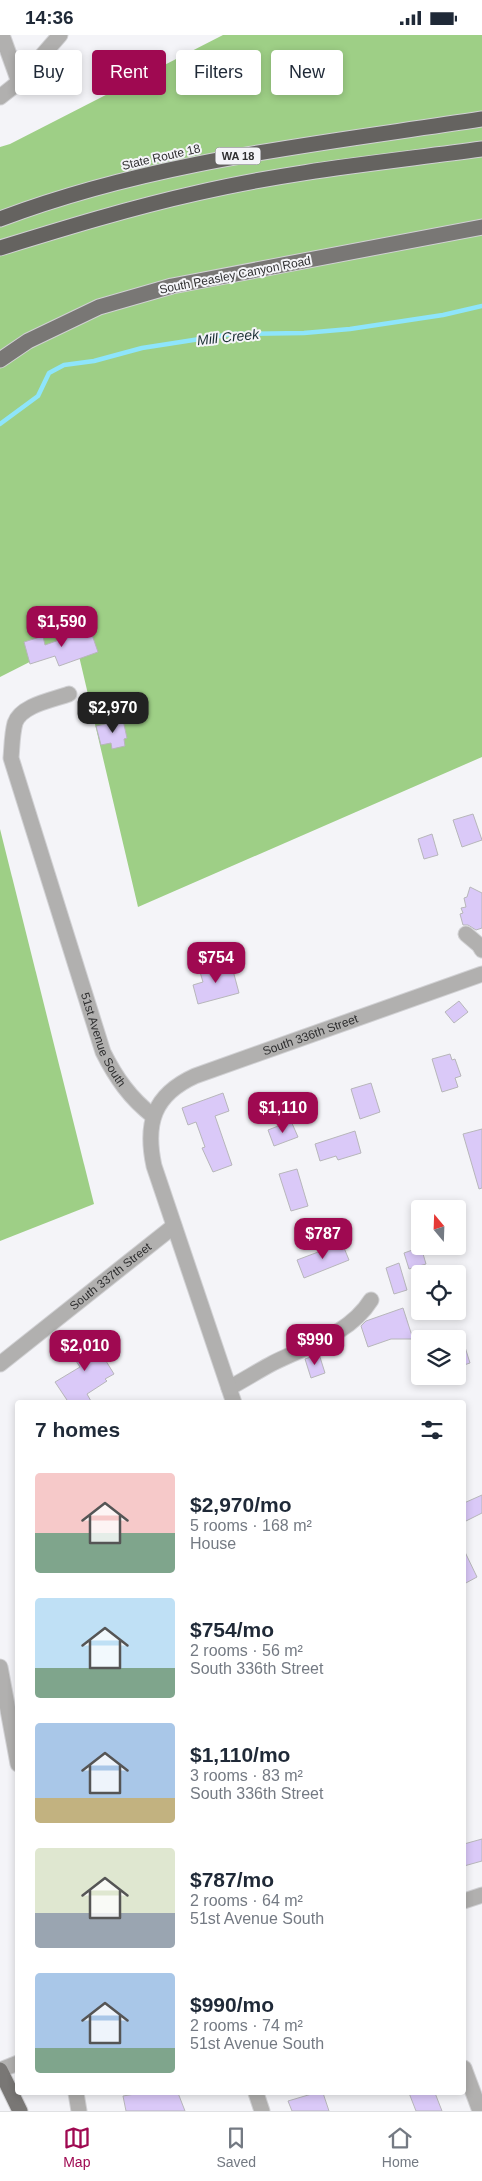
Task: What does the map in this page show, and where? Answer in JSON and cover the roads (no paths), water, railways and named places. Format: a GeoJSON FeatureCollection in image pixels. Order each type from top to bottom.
{"type":"FeatureCollection","features":[{"type":"Feature","properties":{"kind":"highway","name":"State Route 18"},"geometry":{"type":"LineString","coordinates":[[0,219],[129,179],[221,159],[482,119]]}},
{"type":"Feature","properties":{"kind":"highway","name":"WA 18"},"geometry":{"type":"LineString","coordinates":[[0,248],[87,221],[198,193],[308,173],[482,149]]}},
{"type":"Feature","properties":{"kind":"main road","name":"South Peasley Canyon Road"},"geometry":{"type":"LineString","coordinates":[[0,360],[28,341],[100,307],[172,286],[482,227]]}},
{"type":"Feature","properties":{"kind":"main road"},"geometry":{"type":"LineString","coordinates":[[0,2070],[20,2111]]}},
{"type":"Feature","properties":{"kind":"street"},"geometry":{"type":"LineString","coordinates":[[2,35],[15,71]]}},
{"type":"Feature","properties":{"kind":"street"},"geometry":{"type":"LineString","coordinates":[[47,50],[60,35]]}},
{"type":"Feature","properties":{"kind":"street"},"geometry":{"type":"LineString","coordinates":[[0,97],[15,85]]}},
{"type":"Feature","properties":{"kind":"street","name":"51st Avenue South"},"geometry":{"type":"LineString","coordinates":[[69,694],[27,710],[18,717],[13,734],[11,758],[103,1052],[114,1075],[136,1102],[153,1116]]}},
{"type":"Feature","properties":{"kind":"street"},"geometry":{"type":"LineString","coordinates":[[466,934],[482,950]]}},
{"type":"Feature","properties":{"kind":"street","name":"South 336th Street"},"geometry":{"type":"LineString","coordinates":[[153,1116],[179,1083],[187,1079],[482,974]]}},
{"type":"Feature","properties":{"kind":"street"},"geometry":{"type":"LineString","coordinates":[[153,1116],[150,1133],[151,1151],[174,1226],[232,1395],[273,1363],[346,1326],[365,1309],[370,1300]]}},
{"type":"Feature","properties":{"kind":"street","name":"South 337th Street"},"geometry":{"type":"LineString","coordinates":[[0,1364],[174,1226]]}},
{"type":"Feature","properties":{"kind":"street"},"geometry":{"type":"LineString","coordinates":[[0,1667],[15,1748]]}},
{"type":"Feature","properties":{"kind":"street"},"geometry":{"type":"LineString","coordinates":[[466,1900],[482,1895]]}},
{"type":"Feature","properties":{"kind":"street"},"geometry":{"type":"LineString","coordinates":[[0,2070],[15,2064]]}},
{"type":"Feature","properties":{"kind":"street"},"geometry":{"type":"LineString","coordinates":[[466,2073],[480,2111]]}},
{"type":"Feature","properties":{"kind":"street"},"geometry":{"type":"LineString","coordinates":[[76,2095],[79,2111]]}},
{"type":"Feature","properties":{"kind":"street"},"geometry":{"type":"LineString","coordinates":[[257,2095],[262,2111]]}},
{"type":"Feature","properties":{"kind":"waterway","name":"Mill Creek"},"geometry":{"type":"LineString","coordinates":[[0,424],[38,396],[49,373],[64,365],[94,361],[142,348],[232,334],[304,333],[350,329],[443,315],[482,306]]}}]}
